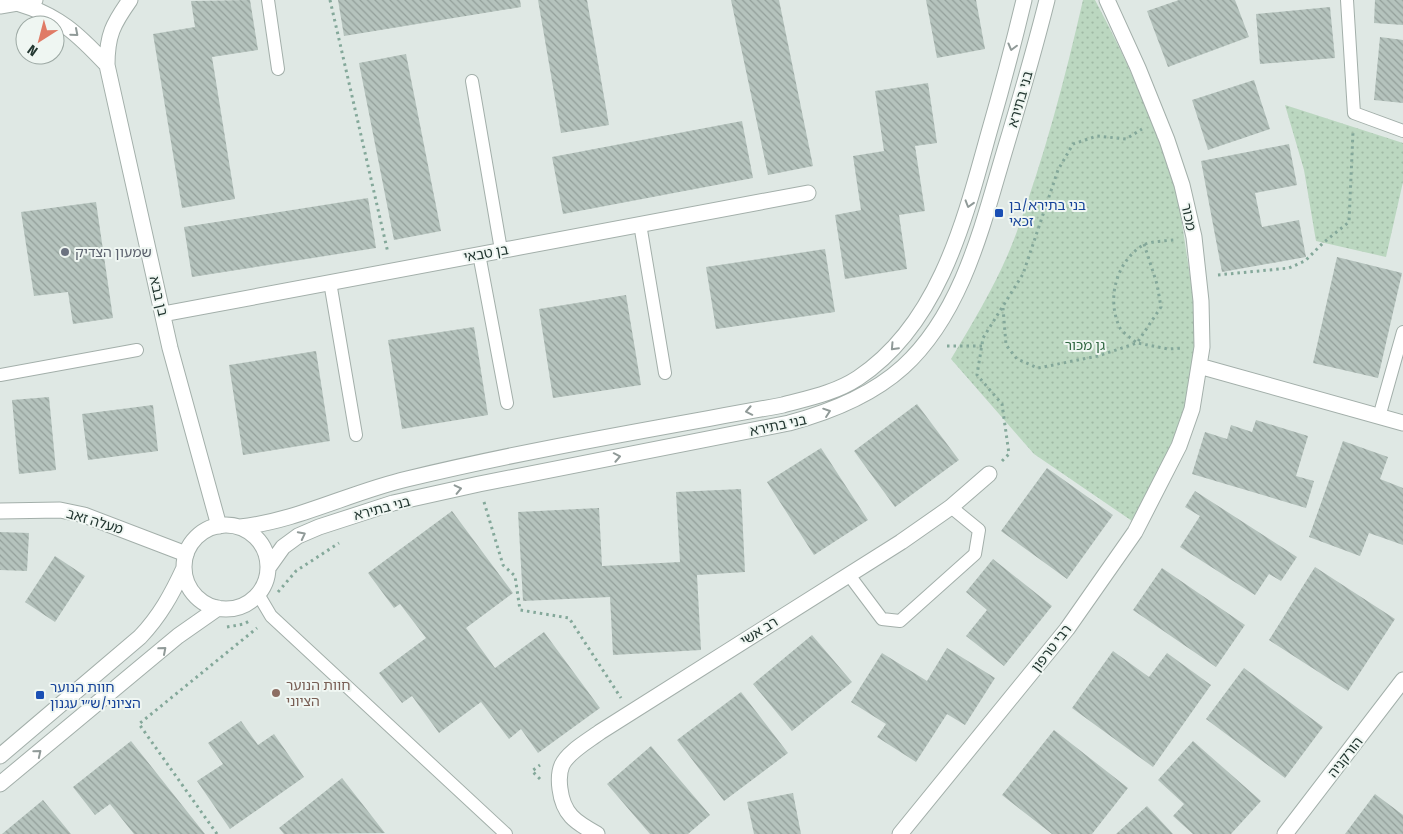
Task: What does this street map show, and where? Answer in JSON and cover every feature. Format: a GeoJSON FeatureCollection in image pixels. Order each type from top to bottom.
{"type":"FeatureCollection","features":[{"type":"Feature","properties":{"kind":"street"},"geometry":{"type":"LineString","coordinates":[[0,6],[34,0]]}},
{"type":"Feature","properties":{"kind":"street","name":"בן בבא"},"geometry":{"type":"LineString","coordinates":[[130,0],[111,29],[107,44],[107,65],[170,348],[219,526]]}},
{"type":"Feature","properties":{"kind":"street","name":"בני בתירא"},"geometry":{"type":"LineString","coordinates":[[240,527],[270,522],[375,487],[470,464],[783,405],[828,393],[857,379],[881,360],[905,336],[944,268],[968,206],[1024,0]]}},
{"type":"Feature","properties":{"kind":"street","name":"בני בתירא"},"geometry":{"type":"LineString","coordinates":[[268,568],[283,547],[298,536],[348,517],[393,503],[479,484],[788,423],[834,410],[867,393],[887,379],[902,367],[931,335],[943,317],[959,285],[990,202],[1047,0]]}},
{"type":"Feature","properties":{"kind":"street","name":"מכור"},"geometry":{"type":"LineString","coordinates":[[1107,0],[1159,119],[1182,186],[1194,237],[1202,300],[1202,348],[1192,409],[1179,446]]}},
{"type":"Feature","properties":{"kind":"street","name":"בן בבא"},"geometry":{"type":"LineString","coordinates":[[17,3],[42,10],[58,20],[90,46],[107,65]]}},
{"type":"Feature","properties":{"kind":"street","name":"בן טבאי"},"geometry":{"type":"LineString","coordinates":[[163,314],[808,193]]}},
{"type":"Feature","properties":{"kind":"street"},"geometry":{"type":"LineString","coordinates":[[1199,366],[1403,423]]}},
{"type":"Feature","properties":{"kind":"street","name":"רבי טרפון"},"geometry":{"type":"LineString","coordinates":[[900,834],[1067,628],[1135,532],[1179,446]]}},
{"type":"Feature","properties":{"kind":"street","name":"רב אשי"},"geometry":{"type":"LineString","coordinates":[[597,834],[570,817],[562,804],[559,782],[561,766],[568,757],[600,732],[849,575],[951,507],[989,474]]}},
{"type":"Feature","properties":{"kind":"street","name":"מעלה זאב"},"geometry":{"type":"LineString","coordinates":[[0,511],[60,510],[84,515],[185,561]]}},
{"type":"Feature","properties":{"kind":"street"},"geometry":{"type":"LineString","coordinates":[[0,756],[140,637],[153,623],[170,598],[185,561],[198,535],[208,529],[219,526],[240,527],[259,541],[266,554],[268,568],[265,582],[258,594],[240,606],[218,608],[205,603],[194,594],[187,582],[185,561]]}},
{"type":"Feature","properties":{"kind":"street"},"geometry":{"type":"LineString","coordinates":[[0,784],[178,636],[218,608]]}},
{"type":"Feature","properties":{"kind":"street","name":"הורקניה"},"geometry":{"type":"LineString","coordinates":[[1285,834],[1403,680]]}},
{"type":"Feature","properties":{"kind":"lane"},"geometry":{"type":"LineString","coordinates":[[268,0],[278,69]]}},
{"type":"Feature","properties":{"kind":"lane"},"geometry":{"type":"LineString","coordinates":[[1347,0],[1354,114],[1403,131]]}},
{"type":"Feature","properties":{"kind":"lane"},"geometry":{"type":"LineString","coordinates":[[472,80],[501,250]]}},
{"type":"Feature","properties":{"kind":"lane"},"geometry":{"type":"LineString","coordinates":[[640,224],[665,373]]}},
{"type":"Feature","properties":{"kind":"lane"},"geometry":{"type":"LineString","coordinates":[[479,254],[507,403]]}},
{"type":"Feature","properties":{"kind":"lane"},"geometry":{"type":"LineString","coordinates":[[330,282],[356,435]]}},
{"type":"Feature","properties":{"kind":"lane"},"geometry":{"type":"LineString","coordinates":[[1379,417],[1403,332]]}},
{"type":"Feature","properties":{"kind":"lane"},"geometry":{"type":"LineString","coordinates":[[0,375],[138,350]]}},
{"type":"Feature","properties":{"kind":"lane"},"geometry":{"type":"LineString","coordinates":[[849,575],[882,618],[900,621],[975,554],[979,530],[951,507]]}},
{"type":"Feature","properties":{"kind":"lane"},"geometry":{"type":"LineString","coordinates":[[258,594],[271,616],[505,834]]}},
{"type":"Feature","properties":{"kind":"path"},"geometry":{"type":"LineString","coordinates":[[330,0],[392,271]]}},
{"type":"Feature","properties":{"kind":"path"},"geometry":{"type":"LineString","coordinates":[[1198,278],[1289,268],[1305,261],[1323,243],[1349,222],[1354,114]]}},
{"type":"Feature","properties":{"kind":"path"},"geometry":{"type":"LineString","coordinates":[[989,474],[1008,454],[1002,404],[977,375],[983,338],[1023,274],[1058,170],[1073,144],[1097,136],[1126,139],[1159,119]]}},
{"type":"Feature","properties":{"kind":"path"},"geometry":{"type":"LineString","coordinates":[[1137,343],[1120,328],[1112,297],[1117,275],[1129,258],[1144,244],[1194,237]]}},
{"type":"Feature","properties":{"kind":"path"},"geometry":{"type":"LineString","coordinates":[[1137,343],[1161,307],[1157,284],[1144,244]]}},
{"type":"Feature","properties":{"kind":"path"},"geometry":{"type":"LineString","coordinates":[[1003,308],[1006,345],[1016,359],[1038,368],[1098,356],[1137,343],[1168,349],[1202,348]]}},
{"type":"Feature","properties":{"kind":"path"},"geometry":{"type":"LineString","coordinates":[[945,346],[982,346]]}},
{"type":"Feature","properties":{"kind":"path"},"geometry":{"type":"LineString","coordinates":[[491,524],[503,565],[516,576],[520,610],[570,618],[579,633]]}},
{"type":"Feature","properties":{"kind":"path"},"geometry":{"type":"LineString","coordinates":[[217,834],[139,724],[271,616]]}},
{"type":"Feature","properties":{"kind":"green space","name":"גן מכור"},"geometry":{"type":"Polygon","coordinates":[[[1083,0],[1095,0],[1117,43],[1156,131],[1172,177],[1180,211],[1195,312],[1195,356],[1187,399],[1163,462],[1132,521],[1034,454],[951,359],[995,282],[1016,234],[1053,118],[1083,0]]]}},
{"type":"Feature","properties":{"kind":"green space"},"geometry":{"type":"Polygon","coordinates":[[[1285,105],[1403,143],[1403,182],[1386,257],[1316,241],[1304,170],[1285,105]]]}},
{"type":"Feature","properties":{"kind":"building"},"geometry":{"type":"Polygon","coordinates":[[[250,0],[258,50],[212,57],[235,199],[182,208],[153,34],[195,27],[191,1],[250,0]]]}},
{"type":"Feature","properties":{"kind":"building"},"geometry":{"type":"Polygon","coordinates":[[[338,0],[520,0],[521,7],[344,36],[338,0]]]}},
{"type":"Feature","properties":{"kind":"building"},"geometry":{"type":"Polygon","coordinates":[[[538,0],[587,0],[609,125],[561,133],[538,0]]]}},
{"type":"Feature","properties":{"kind":"building"},"geometry":{"type":"Polygon","coordinates":[[[731,0],[779,0],[813,166],[768,175],[731,0]]]}},
{"type":"Feature","properties":{"kind":"building"},"geometry":{"type":"Polygon","coordinates":[[[926,0],[976,0],[985,49],[937,58],[926,0]]]}},
{"type":"Feature","properties":{"kind":"building"},"geometry":{"type":"Polygon","coordinates":[[[1179,0],[1235,0],[1249,37],[1168,67],[1147,11],[1179,0]]]}},
{"type":"Feature","properties":{"kind":"building"},"geometry":{"type":"Polygon","coordinates":[[[1375,0],[1403,0],[1403,25],[1374,23],[1375,0]]]}},
{"type":"Feature","properties":{"kind":"building"},"geometry":{"type":"Polygon","coordinates":[[[1330,7],[1335,58],[1260,64],[1256,14],[1330,7]]]}},
{"type":"Feature","properties":{"kind":"building"},"geometry":{"type":"Polygon","coordinates":[[[1380,37],[1403,40],[1403,103],[1374,100],[1380,37]]]}},
{"type":"Feature","properties":{"kind":"building"},"geometry":{"type":"Polygon","coordinates":[[[406,54],[441,231],[394,240],[359,63],[406,54]]]}},
{"type":"Feature","properties":{"kind":"building"},"geometry":{"type":"Polygon","coordinates":[[[1254,80],[1270,129],[1208,150],[1192,100],[1254,80]]]}},
{"type":"Feature","properties":{"kind":"building"},"geometry":{"type":"Polygon","coordinates":[[[928,83],[937,143],[915,146],[925,211],[899,215],[907,269],[845,279],[835,215],[861,210],[853,156],[884,151],[875,91],[928,83]]]}},
{"type":"Feature","properties":{"kind":"building"},"geometry":{"type":"Polygon","coordinates":[[[742,121],[753,178],[563,214],[552,157],[742,121]]]}},
{"type":"Feature","properties":{"kind":"building"},"geometry":{"type":"Polygon","coordinates":[[[1289,144],[1297,185],[1255,193],[1262,227],[1299,220],[1306,257],[1222,272],[1201,161],[1289,144]]]}},
{"type":"Feature","properties":{"kind":"building"},"geometry":{"type":"Polygon","coordinates":[[[368,198],[376,248],[192,277],[184,227],[368,198]]]}},
{"type":"Feature","properties":{"kind":"building","name":"שמעון הצדיק"},"geometry":{"type":"Polygon","coordinates":[[[96,202],[113,318],[73,324],[68,292],[34,296],[21,212],[96,202]]]}},
{"type":"Feature","properties":{"kind":"building"},"geometry":{"type":"Polygon","coordinates":[[[825,249],[835,312],[716,329],[706,267],[825,249]]]}},
{"type":"Feature","properties":{"kind":"building"},"geometry":{"type":"Polygon","coordinates":[[[1337,257],[1402,273],[1378,378],[1313,363],[1337,257]]]}},
{"type":"Feature","properties":{"kind":"building"},"geometry":{"type":"Polygon","coordinates":[[[626,295],[641,385],[553,398],[539,309],[626,295]]]}},
{"type":"Feature","properties":{"kind":"building"},"geometry":{"type":"Polygon","coordinates":[[[474,327],[488,415],[402,429],[388,340],[474,327]]]}},
{"type":"Feature","properties":{"kind":"building"},"geometry":{"type":"Polygon","coordinates":[[[316,351],[330,441],[243,455],[229,365],[316,351]]]}},
{"type":"Feature","properties":{"kind":"building"},"geometry":{"type":"Polygon","coordinates":[[[49,397],[56,470],[19,474],[12,400],[49,397]]]}},
{"type":"Feature","properties":{"kind":"building"},"geometry":{"type":"Polygon","coordinates":[[[917,404],[959,460],[895,507],[854,451],[917,404]]]}},
{"type":"Feature","properties":{"kind":"building"},"geometry":{"type":"Polygon","coordinates":[[[153,405],[158,451],[88,460],[82,414],[153,405]]]}},
{"type":"Feature","properties":{"kind":"building"},"geometry":{"type":"Polygon","coordinates":[[[1256,420],[1308,436],[1296,476],[1314,481],[1306,508],[1192,474],[1205,432],[1227,439],[1231,425],[1252,432],[1256,420]]]}},
{"type":"Feature","properties":{"kind":"building"},"geometry":{"type":"Polygon","coordinates":[[[1343,441],[1388,457],[1380,479],[1403,488],[1403,545],[1369,533],[1360,556],[1309,537],[1343,441]]]}},
{"type":"Feature","properties":{"kind":"building"},"geometry":{"type":"Polygon","coordinates":[[[821,448],[868,520],[814,555],[767,482],[821,448]]]}},
{"type":"Feature","properties":{"kind":"building"},"geometry":{"type":"Polygon","coordinates":[[[1047,468],[1113,515],[1067,579],[1001,531],[1047,468]]]}},
{"type":"Feature","properties":{"kind":"building"},"geometry":{"type":"Polygon","coordinates":[[[741,489],[745,572],[697,575],[701,650],[613,655],[610,597],[523,601],[518,512],[599,508],[602,566],[680,562],[676,492],[741,489]]]}},
{"type":"Feature","properties":{"kind":"building"},"geometry":{"type":"Polygon","coordinates":[[[1195,491],[1297,557],[1281,581],[1269,574],[1255,595],[1180,547],[1200,516],[1185,507],[1195,491]]]}},
{"type":"Feature","properties":{"kind":"building"},"geometry":{"type":"Polygon","coordinates":[[[452,511],[513,593],[466,628],[495,668],[544,632],[600,708],[538,753],[521,729],[509,739],[481,702],[439,733],[412,696],[402,703],[379,673],[426,638],[400,604],[394,608],[368,573],[452,511]]]}},
{"type":"Feature","properties":{"kind":"building"},"geometry":{"type":"Polygon","coordinates":[[[0,532],[29,533],[27,571],[0,570],[0,532]]]}},
{"type":"Feature","properties":{"kind":"building"},"geometry":{"type":"Polygon","coordinates":[[[55,556],[85,576],[55,622],[25,602],[55,556]]]}},
{"type":"Feature","properties":{"kind":"building"},"geometry":{"type":"Polygon","coordinates":[[[993,559],[1052,606],[1004,666],[966,636],[987,610],[966,592],[993,559]]]}},
{"type":"Feature","properties":{"kind":"building"},"geometry":{"type":"Polygon","coordinates":[[[1315,567],[1395,619],[1348,691],[1269,640],[1315,567]]]}},
{"type":"Feature","properties":{"kind":"building"},"geometry":{"type":"Polygon","coordinates":[[[1162,568],[1245,625],[1216,667],[1133,610],[1162,568]]]}},
{"type":"Feature","properties":{"kind":"building"},"geometry":{"type":"Polygon","coordinates":[[[812,635],[852,682],[792,731],[753,684],[812,635]]]}},
{"type":"Feature","properties":{"kind":"building"},"geometry":{"type":"Polygon","coordinates":[[[947,648],[995,678],[965,725],[947,714],[916,762],[877,737],[886,724],[851,702],[882,653],[927,681],[947,648]]]}},
{"type":"Feature","properties":{"kind":"building"},"geometry":{"type":"Polygon","coordinates":[[[1113,651],[1149,677],[1167,653],[1211,685],[1153,767],[1072,708],[1113,651]]]}},
{"type":"Feature","properties":{"kind":"building"},"geometry":{"type":"Polygon","coordinates":[[[1244,668],[1323,727],[1285,778],[1206,719],[1244,668]]]}},
{"type":"Feature","properties":{"kind":"building"},"geometry":{"type":"Polygon","coordinates":[[[741,692],[788,753],[724,801],[677,740],[741,692]]]}},
{"type":"Feature","properties":{"kind":"building"},"geometry":{"type":"Polygon","coordinates":[[[241,721],[258,745],[274,734],[304,777],[230,829],[197,781],[223,764],[208,743],[241,721]]]}},
{"type":"Feature","properties":{"kind":"building"},"geometry":{"type":"Polygon","coordinates":[[[1054,730],[1128,788],[1092,834],[1052,834],[1002,795],[1054,730]]]}},
{"type":"Feature","properties":{"kind":"building"},"geometry":{"type":"Polygon","coordinates":[[[131,741],[205,834],[134,834],[110,804],[95,815],[73,787],[131,741]]]}},
{"type":"Feature","properties":{"kind":"building"},"geometry":{"type":"Polygon","coordinates":[[[1193,741],[1261,801],[1231,834],[1193,834],[1173,816],[1184,804],[1158,780],[1193,741]]]}},
{"type":"Feature","properties":{"kind":"building"},"geometry":{"type":"Polygon","coordinates":[[[651,746],[710,815],[688,834],[650,834],[607,784],[651,746]]]}},
{"type":"Feature","properties":{"kind":"building"},"geometry":{"type":"Polygon","coordinates":[[[342,778],[385,833],[284,834],[279,828],[342,778]]]}},
{"type":"Feature","properties":{"kind":"building"},"geometry":{"type":"Polygon","coordinates":[[[793,793],[801,834],[754,834],[747,802],[793,793]]]}},
{"type":"Feature","properties":{"kind":"building"},"geometry":{"type":"Polygon","coordinates":[[[1375,794],[1403,815],[1403,834],[1345,834],[1375,794]]]}},
{"type":"Feature","properties":{"kind":"building"},"geometry":{"type":"Polygon","coordinates":[[[43,800],[71,834],[2,834],[43,800]]]}},
{"type":"Feature","properties":{"kind":"building"},"geometry":{"type":"Polygon","coordinates":[[[1147,806],[1173,834],[1116,834],[1147,806]]]}},
{"type":"Feature","properties":{"kind":"place","name":"בני בתירא/בן זכאי"},"geometry":{"type":"Point","coordinates":[999,213]}},
{"type":"Feature","properties":{"kind":"place","name":"שמעון הצדיק"},"geometry":{"type":"Point","coordinates":[65,252]}},
{"type":"Feature","properties":{"kind":"place","name":"חוות הנוער הציוני"},"geometry":{"type":"Point","coordinates":[276,693]}},
{"type":"Feature","properties":{"kind":"place","name":"חוות הנוער הציוני/ש״י עגנון"},"geometry":{"type":"Point","coordinates":[40,695]}}]}
